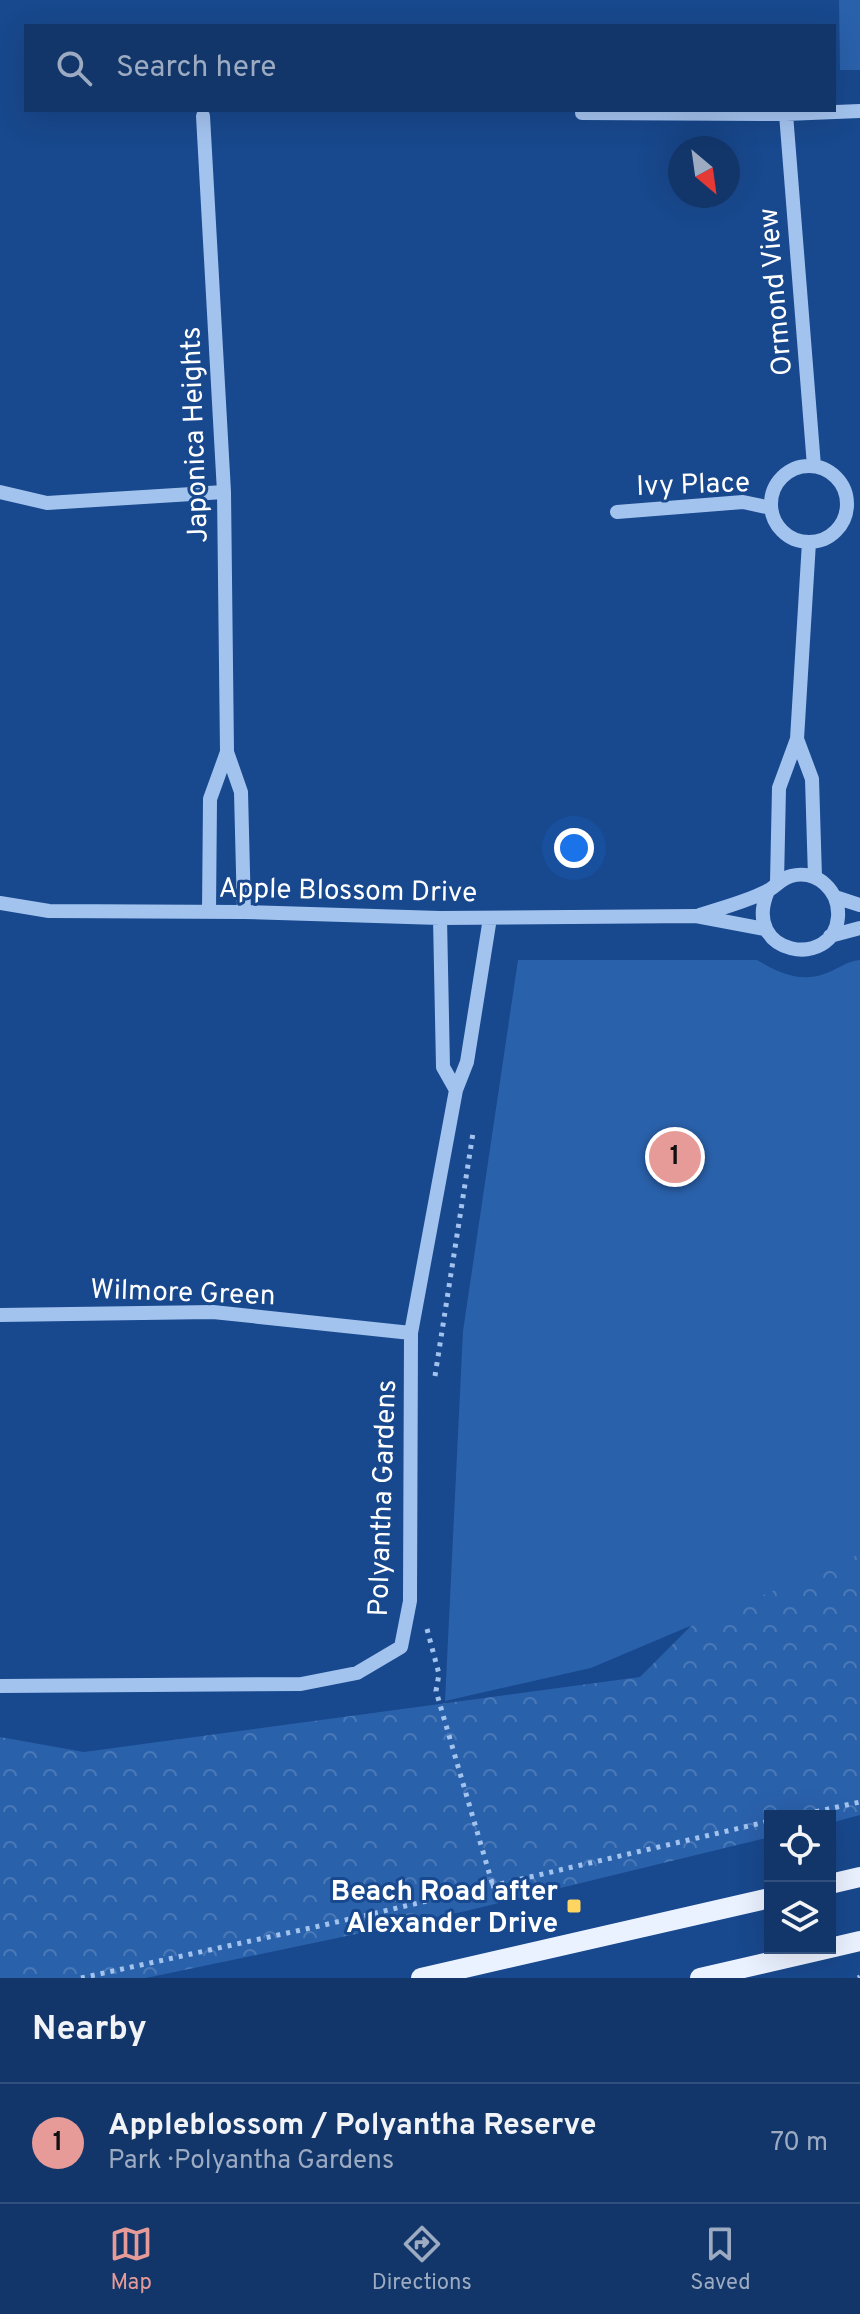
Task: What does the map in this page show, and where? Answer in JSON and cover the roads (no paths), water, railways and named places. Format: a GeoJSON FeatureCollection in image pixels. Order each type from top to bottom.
{"type":"FeatureCollection","features":[{"type":"Feature","properties":{"kind":"main road"},"geometry":{"type":"LineString","coordinates":[[836,1883],[860,1877]]}},
{"type":"Feature","properties":{"kind":"main road"},"geometry":{"type":"LineString","coordinates":[[421,1978],[764,1899]]}},
{"type":"Feature","properties":{"kind":"main road"},"geometry":{"type":"LineString","coordinates":[[836,1947],[860,1941]]}},
{"type":"Feature","properties":{"kind":"main road"},"geometry":{"type":"LineString","coordinates":[[700,1978],[804,1954]]}},
{"type":"Feature","properties":{"kind":"street"},"geometry":{"type":"LineString","coordinates":[[836,112],[860,111]]}},
{"type":"Feature","properties":{"kind":"street"},"geometry":{"type":"LineString","coordinates":[[582,113],[835,112]]}},
{"type":"Feature","properties":{"kind":"street","name":"Ormond View"},"geometry":{"type":"LineString","coordinates":[[786,114],[814,466]]}},
{"type":"Feature","properties":{"kind":"street","name":"Japonica Heights"},"geometry":{"type":"LineString","coordinates":[[203,116],[224,492],[227,752],[241,792],[244,912]]}},
{"type":"Feature","properties":{"kind":"street"},"geometry":{"type":"LineString","coordinates":[[801,466],[814,466],[836,476],[854,508],[834,533],[822,540],[795,540],[775,521],[771,508],[772,494],[788,472],[801,466]]}},
{"type":"Feature","properties":{"kind":"street"},"geometry":{"type":"LineString","coordinates":[[0,492],[47,503],[224,492]]}},
{"type":"Feature","properties":{"kind":"street","name":"Ivy Place"},"geometry":{"type":"LineString","coordinates":[[617,512],[743,502],[771,508]]}},
{"type":"Feature","properties":{"kind":"street"},"geometry":{"type":"LineString","coordinates":[[772,887],[801,874],[815,877],[827,885],[835,897],[838,923],[821,945],[809,950],[783,947],[765,929],[762,916],[763,903],[772,887],[779,788],[797,739],[809,542]]}},
{"type":"Feature","properties":{"kind":"street"},"geometry":{"type":"LineString","coordinates":[[797,739],[812,779],[815,877]]}},
{"type":"Feature","properties":{"kind":"street","name":"Japonica Heights"},"geometry":{"type":"LineString","coordinates":[[209,912],[210,799],[227,752]]}},
{"type":"Feature","properties":{"kind":"street","name":"Apple Blossom Drive"},"geometry":{"type":"LineString","coordinates":[[696,916],[772,887]]}},
{"type":"Feature","properties":{"kind":"street"},"geometry":{"type":"LineString","coordinates":[[835,897],[860,905]]}},
{"type":"Feature","properties":{"kind":"street","name":"Apple Blossom Drive"},"geometry":{"type":"LineString","coordinates":[[0,903],[49,911],[244,912],[440,918],[696,916],[765,929]]}},
{"type":"Feature","properties":{"kind":"street"},"geometry":{"type":"LineString","coordinates":[[440,918],[443,1067],[456,1090]]}},
{"type":"Feature","properties":{"kind":"street","name":"Polyantha Gardens"},"geometry":{"type":"LineString","coordinates":[[0,1686],[301,1684],[357,1673],[401,1647],[410,1601],[411,1333],[456,1090],[467,1062],[490,918]]}},
{"type":"Feature","properties":{"kind":"street"},"geometry":{"type":"LineString","coordinates":[[830,936],[860,928]]}},
{"type":"Feature","properties":{"kind":"street","name":"Wilmore Green"},"geometry":{"type":"LineString","coordinates":[[0,1315],[213,1312],[411,1333]]}},
{"type":"Feature","properties":{"kind":"place","name":"Appleblossom / Polyantha Reserve"},"geometry":{"type":"Point","coordinates":[675,1157]}},
{"type":"Feature","properties":{"kind":"place","name":"Beach Road after Alexander Drive"},"geometry":{"type":"Point","coordinates":[574,1906]}}]}
